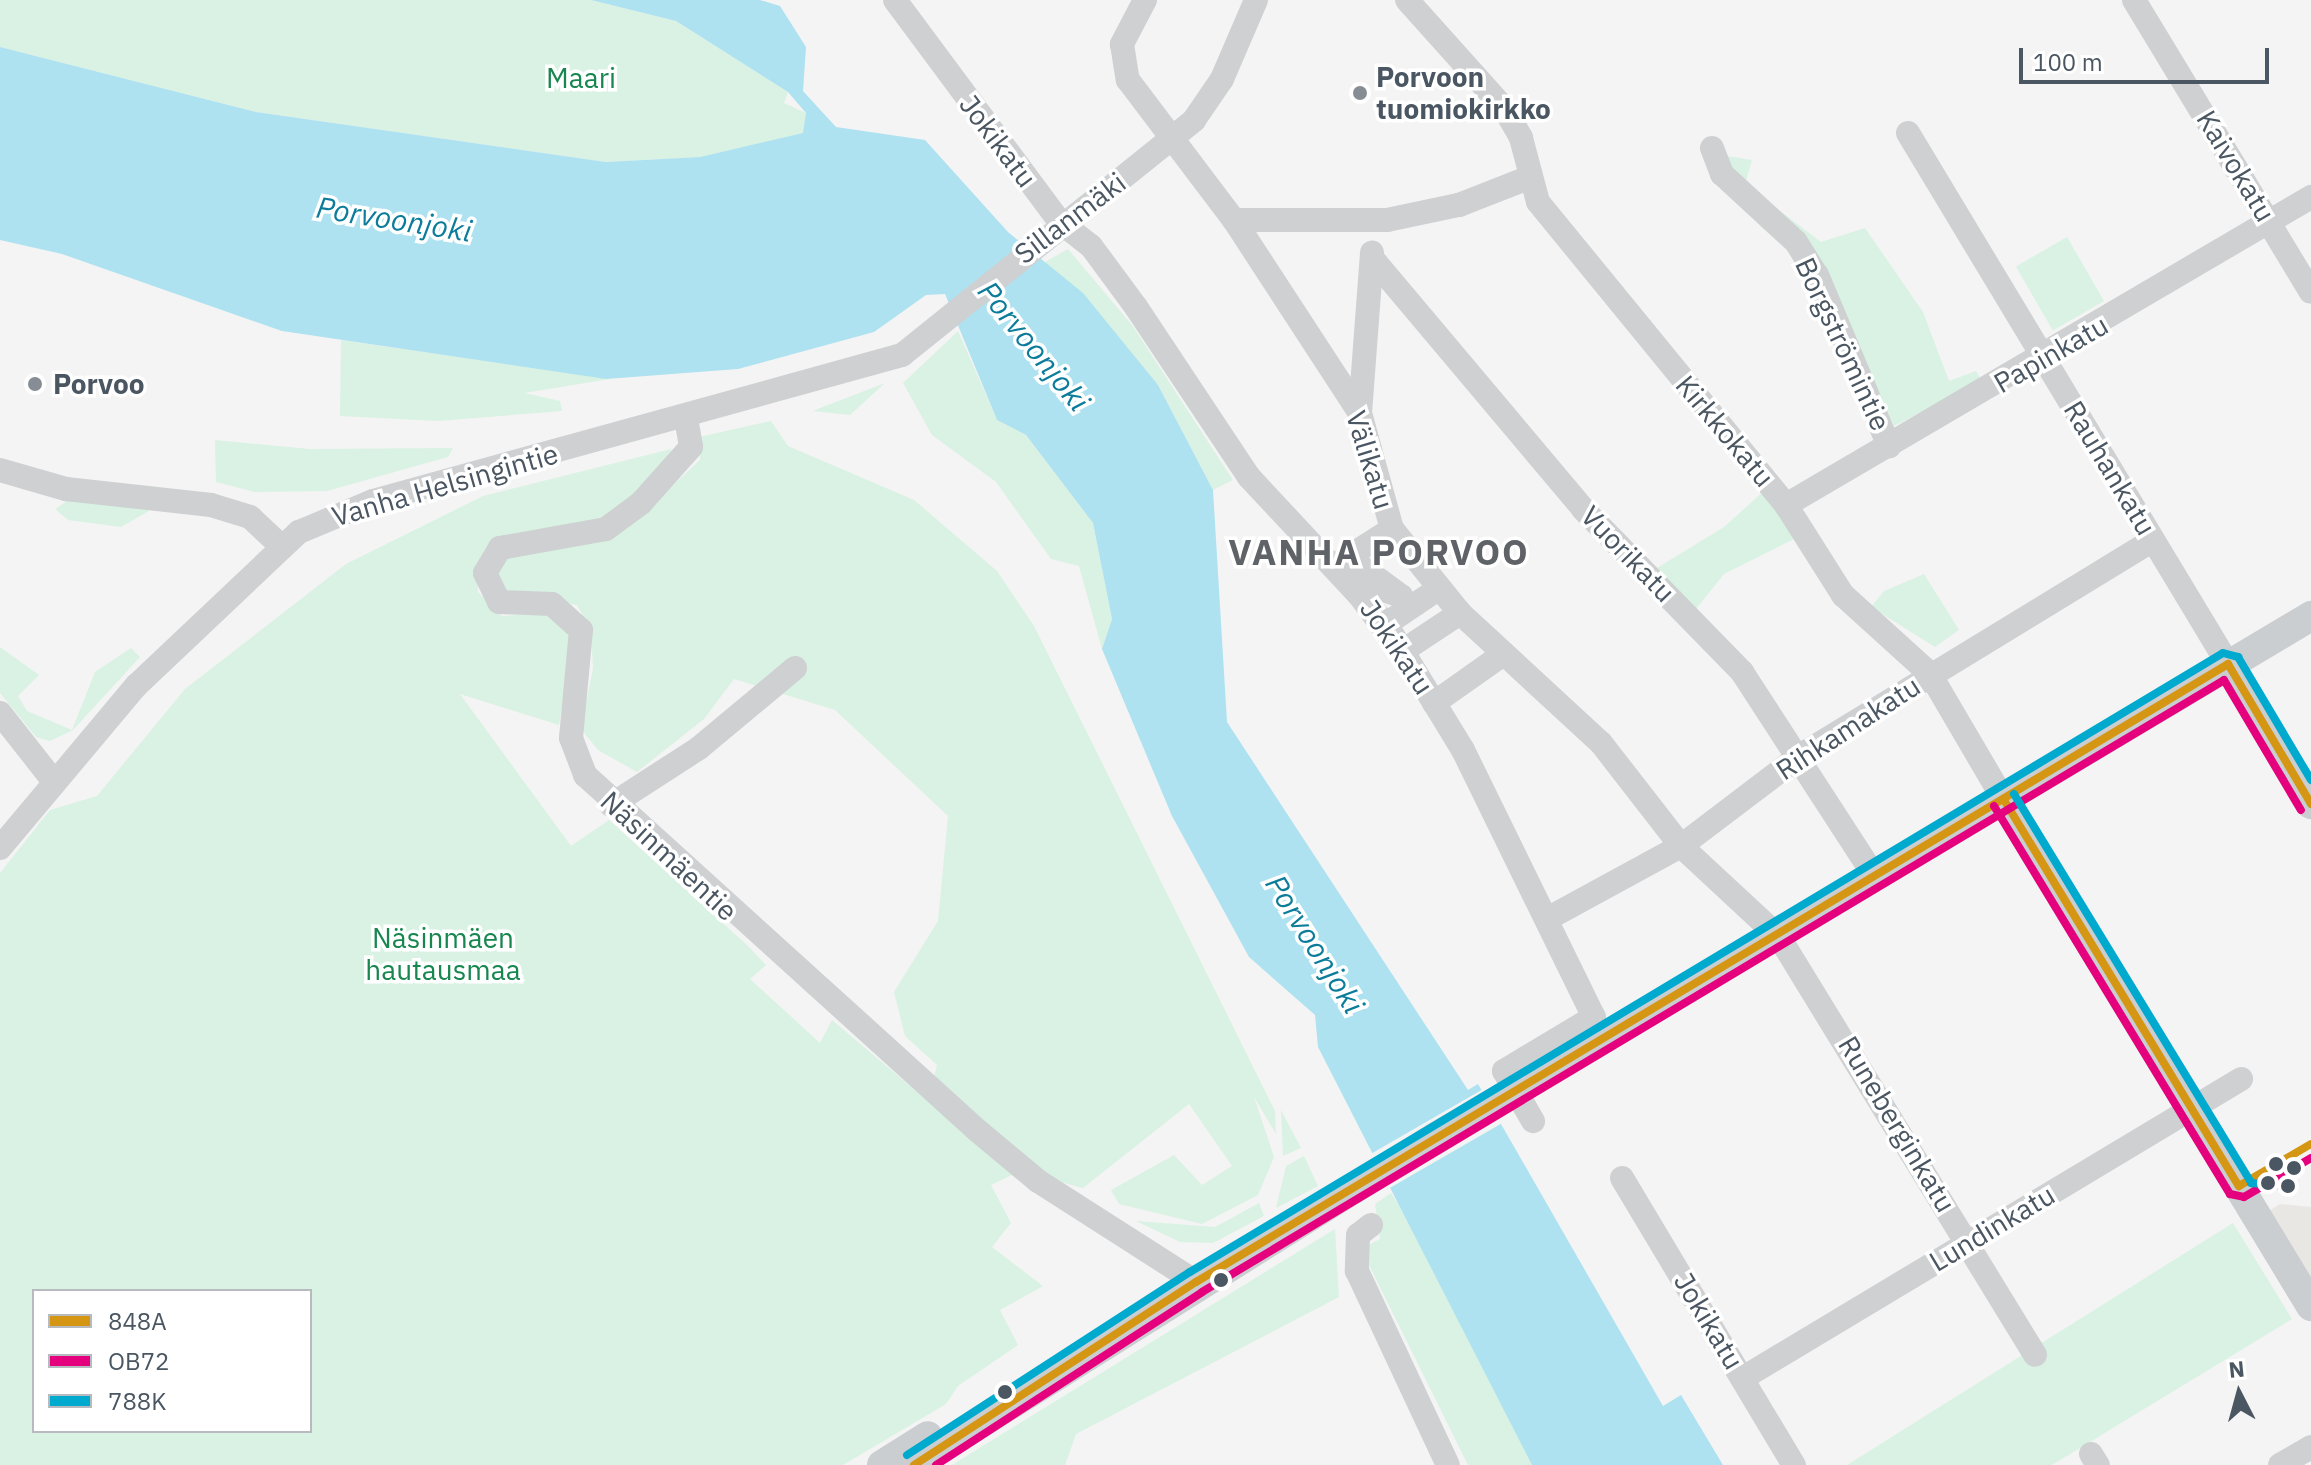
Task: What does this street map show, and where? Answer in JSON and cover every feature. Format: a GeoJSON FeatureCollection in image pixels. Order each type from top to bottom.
{"type":"FeatureCollection","features":[{"type":"Feature","properties":{"kind":"main road"},"geometry":{"type":"LineString","coordinates":[[914,1465],[1196,1282],[1436,1137],[1779,937],[2311,616]]}},
{"type":"Feature","properties":{"kind":"main road","name":"Rauhankatu"},"geometry":{"type":"LineString","coordinates":[[2228,664],[2311,804]]}},
{"type":"Feature","properties":{"kind":"main road"},"geometry":{"type":"LineString","coordinates":[[2004,800],[2311,1306]]}},
{"type":"Feature","properties":{"kind":"main road"},"geometry":{"type":"LineString","coordinates":[[882,1465],[1146,1299],[1196,1282]]}},
{"type":"Feature","properties":{"kind":"street","name":"Jokikatu"},"geometry":{"type":"LineString","coordinates":[[895,0],[1060,222],[1100,258],[1249,477],[1338,566],[1386,624],[1434,703],[1547,919],[1594,1017],[1504,1071],[1533,1121]]}},
{"type":"Feature","properties":{"kind":"street","name":"Välikatu"},"geometry":{"type":"LineString","coordinates":[[1145,0],[1122,44],[1121,63],[1171,142],[1234,220],[1360,413],[1366,448],[1392,529],[1460,613]]}},
{"type":"Feature","properties":{"kind":"street","name":"Sillanmäki"},"geometry":{"type":"LineString","coordinates":[[784,393],[886,364],[944,322],[1060,222],[1171,142],[1222,79],[1256,0]]}},
{"type":"Feature","properties":{"kind":"street"},"geometry":{"type":"LineString","coordinates":[[1234,220],[1373,222],[1459,205],[1528,178],[1521,138],[1504,108],[1407,0]]}},
{"type":"Feature","properties":{"kind":"street","name":"Kaivokatu"},"geometry":{"type":"LineString","coordinates":[[2134,0],[2311,292]]}},
{"type":"Feature","properties":{"kind":"street","name":"Rauhankatu"},"geometry":{"type":"LineString","coordinates":[[1908,133],[2228,664]]}},
{"type":"Feature","properties":{"kind":"street","name":"Borgströmintie"},"geometry":{"type":"LineString","coordinates":[[1712,148],[1722,174],[1796,242],[1817,275],[1889,446]]}},
{"type":"Feature","properties":{"kind":"street","name":"Kirkkokatu"},"geometry":{"type":"LineString","coordinates":[[1528,178],[1583,260],[1786,505],[1843,595],[1930,674],[2004,800]]}},
{"type":"Feature","properties":{"kind":"street","name":"Papinkatu"},"geometry":{"type":"LineString","coordinates":[[1786,505],[2044,359],[2311,197]]}},
{"type":"Feature","properties":{"kind":"street"},"geometry":{"type":"LineString","coordinates":[[1360,413],[1373,222]]}},
{"type":"Feature","properties":{"kind":"street","name":"Vuorikatu"},"geometry":{"type":"LineString","coordinates":[[1372,258],[1583,509],[1742,672],[1801,755],[1866,863]]}},
{"type":"Feature","properties":{"kind":"street","name":"Vanha Helsingintie"},"geometry":{"type":"LineString","coordinates":[[0,848],[52,779],[280,545],[373,501],[784,393]]}},
{"type":"Feature","properties":{"kind":"street","name":"Näsinmäentie"},"geometry":{"type":"LineString","coordinates":[[686,418],[691,447],[683,462],[629,512],[606,529],[500,548],[485,573],[499,602],[552,604],[581,630],[571,738],[585,775],[611,805],[1026,1171],[1196,1282]]}},
{"type":"Feature","properties":{"kind":"street"},"geometry":{"type":"LineString","coordinates":[[0,470],[66,489],[211,505],[250,517],[280,545]]}},
{"type":"Feature","properties":{"kind":"street"},"geometry":{"type":"LineString","coordinates":[[1338,566],[1345,559],[1372,586],[1401,596],[1348,557],[1392,529]]}},
{"type":"Feature","properties":{"kind":"street","name":"Rihkamakatu"},"geometry":{"type":"LineString","coordinates":[[1547,919],[1681,846],[1801,755],[2153,540]]}},
{"type":"Feature","properties":{"kind":"street"},"geometry":{"type":"LineString","coordinates":[[1386,624],[1438,589]]}},
{"type":"Feature","properties":{"kind":"street"},"geometry":{"type":"LineString","coordinates":[[1401,652],[1460,613],[1502,655],[1601,743],[1681,846],[1779,937]]}},
{"type":"Feature","properties":{"kind":"street"},"geometry":{"type":"LineString","coordinates":[[1434,703],[1502,655]]}},
{"type":"Feature","properties":{"kind":"street"},"geometry":{"type":"LineString","coordinates":[[611,805],[699,748],[795,668]]}},
{"type":"Feature","properties":{"kind":"street"},"geometry":{"type":"LineString","coordinates":[[0,713],[52,779]]}},
{"type":"Feature","properties":{"kind":"street","name":"Runeberginkatu"},"geometry":{"type":"LineString","coordinates":[[1779,937],[1969,1242],[2035,1355]]}},
{"type":"Feature","properties":{"kind":"street","name":"Lundinkatu"},"geometry":{"type":"LineString","coordinates":[[1743,1378],[2241,1079]]}},
{"type":"Feature","properties":{"kind":"street","name":"Jokikatu"},"geometry":{"type":"LineString","coordinates":[[1622,1178],[1794,1465]]}},
{"type":"Feature","properties":{"kind":"street"},"geometry":{"type":"LineString","coordinates":[[1371,1225],[1358,1235],[1357,1271],[1448,1465]]}},
{"type":"Feature","properties":{"kind":"street"},"geometry":{"type":"LineString","coordinates":[[2280,1465],[2311,1447]]}},
{"type":"Feature","properties":{"kind":"shaded area"},"geometry":{"type":"Polygon","coordinates":[[[2280,1204],[2311,1207],[2311,1281],[2269,1211],[2280,1204]]]}},
{"type":"Feature","properties":{"kind":"green space","name":"Maari"},"geometry":{"type":"Polygon","coordinates":[[[0,0],[591,0],[676,21],[788,92],[784,103],[806,113],[804,133],[700,157],[606,162],[256,112],[0,47],[0,0]]]}},
{"type":"Feature","properties":{"kind":"green space"},"geometry":{"type":"Polygon","coordinates":[[[1707,153],[1752,160],[1745,184],[1821,242],[1865,228],[1923,312],[1949,381],[1976,371],[1982,381],[1894,426],[1812,246],[1794,252],[1761,227],[1707,153]]]}},
{"type":"Feature","properties":{"kind":"green space"},"geometry":{"type":"Polygon","coordinates":[[[2067,237],[2104,301],[2053,331],[2016,266],[2067,237]]]}},
{"type":"Feature","properties":{"kind":"green space"},"geometry":{"type":"Polygon","coordinates":[[[1068,249],[1132,325],[1233,480],[1213,490],[1158,385],[1045,262],[1068,249]]]}},
{"type":"Feature","properties":{"kind":"green space"},"geometry":{"type":"Polygon","coordinates":[[[958,331],[997,420],[1026,435],[1093,523],[1112,619],[1102,649],[1079,566],[1051,559],[996,482],[932,435],[903,383],[958,331]]]}},
{"type":"Feature","properties":{"kind":"green space"},"geometry":{"type":"Polygon","coordinates":[[[341,340],[610,379],[524,393],[560,401],[562,411],[438,421],[340,416],[341,340]]]}},
{"type":"Feature","properties":{"kind":"green space"},"geometry":{"type":"Polygon","coordinates":[[[885,383],[850,415],[813,411],[820,408],[885,383]]]}},
{"type":"Feature","properties":{"kind":"green space"},"geometry":{"type":"Polygon","coordinates":[[[771,421],[788,446],[914,500],[997,571],[1034,626],[1275,1111],[1276,1134],[1254,1097],[1274,1157],[1258,1195],[1202,1224],[1119,1204],[1111,1190],[1174,1155],[1202,1185],[1232,1166],[1189,1104],[1083,1188],[1060,1182],[1000,1141],[932,1085],[937,1065],[905,1036],[894,992],[938,921],[948,816],[835,710],[734,679],[704,719],[637,772],[598,750],[581,729],[593,668],[591,631],[577,605],[502,592],[495,576],[510,555],[646,510],[700,460],[699,437],[771,421]]]}},
{"type":"Feature","properties":{"kind":"green space"},"geometry":{"type":"Polygon","coordinates":[[[215,440],[310,449],[453,448],[448,457],[327,491],[255,492],[216,482],[215,440]]]}},
{"type":"Feature","properties":{"kind":"green space","name":"Näsinmäen hautausmaa"},"geometry":{"type":"Polygon","coordinates":[[[671,449],[667,464],[621,509],[477,570],[478,592],[502,616],[549,613],[568,624],[572,642],[559,725],[460,694],[571,846],[609,820],[766,965],[750,979],[820,1043],[832,1020],[1014,1174],[991,1185],[1011,1223],[992,1247],[1043,1286],[1000,1310],[1018,1345],[958,1386],[946,1404],[843,1465],[0,1465],[0,873],[50,810],[97,796],[185,689],[346,564],[483,496],[671,449]]]}},
{"type":"Feature","properties":{"kind":"green space"},"geometry":{"type":"Polygon","coordinates":[[[1765,490],[1800,536],[1724,574],[1692,614],[1652,571],[1724,527],[1765,490]]]}},
{"type":"Feature","properties":{"kind":"green space"},"geometry":{"type":"Polygon","coordinates":[[[70,499],[149,511],[121,527],[68,520],[55,509],[70,499]]]}},
{"type":"Feature","properties":{"kind":"green space"},"geometry":{"type":"Polygon","coordinates":[[[1924,574],[1959,630],[1935,647],[1871,607],[1884,591],[1924,574]]]}},
{"type":"Feature","properties":{"kind":"green space"},"geometry":{"type":"Polygon","coordinates":[[[0,647],[39,675],[18,696],[27,711],[72,730],[95,672],[131,648],[140,657],[73,730],[50,741],[36,737],[0,693],[0,647]]]}},
{"type":"Feature","properties":{"kind":"green space"},"geometry":{"type":"Polygon","coordinates":[[[1281,1110],[1301,1148],[1283,1156],[1281,1110]]]}},
{"type":"Feature","properties":{"kind":"green space"},"geometry":{"type":"Polygon","coordinates":[[[1304,1156],[1318,1186],[1276,1208],[1286,1166],[1304,1156]]]}},
{"type":"Feature","properties":{"kind":"green space"},"geometry":{"type":"Polygon","coordinates":[[[1391,1193],[1428,1251],[1533,1465],[1468,1465],[1361,1249],[1380,1239],[1375,1204],[1391,1193]]]}},
{"type":"Feature","properties":{"kind":"green space"},"geometry":{"type":"Polygon","coordinates":[[[1259,1203],[1264,1216],[1213,1243],[1180,1242],[1136,1221],[1215,1227],[1259,1203]]]}},
{"type":"Feature","properties":{"kind":"green space"},"geometry":{"type":"Polygon","coordinates":[[[2233,1223],[2292,1319],[2052,1465],[1847,1465],[2233,1223]]]}},
{"type":"Feature","properties":{"kind":"green space"},"geometry":{"type":"Polygon","coordinates":[[[1335,1229],[1339,1297],[1076,1434],[1065,1465],[952,1465],[1335,1229]]]}},
{"type":"Feature","properties":{"kind":"water","name":"Porvoonjoki"},"geometry":{"type":"Polygon","coordinates":[[[591,0],[760,0],[780,6],[806,47],[803,91],[836,127],[925,140],[1008,232],[1083,293],[1158,385],[1213,490],[1227,722],[1468,1090],[1478,1084],[1663,1406],[1681,1395],[1723,1465],[1532,1465],[1318,1047],[1315,1015],[1249,957],[1172,816],[1102,649],[1112,619],[1093,523],[1026,435],[997,420],[945,294],[926,295],[874,332],[738,369],[606,379],[282,331],[62,254],[0,240],[0,47],[256,112],[606,162],[700,157],[803,133],[806,113],[788,92],[676,21],[591,0]]]}},
{"type":"Feature","properties":{"kind":"pier"},"geometry":{"type":"Polygon","coordinates":[[[1485,1088],[1504,1122],[1388,1189],[1368,1156],[1485,1088]]]}},
{"type":"Feature","properties":{"kind":"transit line","name":"788K"},"geometry":{"type":"LineString","coordinates":[[907,1455],[1190,1272],[2223,653],[2238,657],[2311,780]]}},
{"type":"Feature","properties":{"kind":"transit line","name":"848A"},"geometry":{"type":"LineString","coordinates":[[914,1465],[1196,1282],[2228,664],[2311,804]]}},
{"type":"Feature","properties":{"kind":"transit line","name":"OB72"},"geometry":{"type":"LineString","coordinates":[[936,1465],[1202,1292],[2224,680],[2301,810]]}},
{"type":"Feature","properties":{"kind":"transit line","name":"788K"},"geometry":{"type":"LineString","coordinates":[[2014,794],[2251,1183],[2288,1186]]}},
{"type":"Feature","properties":{"kind":"transit line","name":"848A"},"geometry":{"type":"LineString","coordinates":[[2004,800],[2239,1186],[2311,1144]]}},
{"type":"Feature","properties":{"kind":"transit line","name":"OB72"},"geometry":{"type":"LineString","coordinates":[[1994,806],[2230,1194],[2244,1197],[2311,1158]]}},
{"type":"Feature","properties":{"kind":"place","name":"Porvoon tuomiokirkko"},"geometry":{"type":"Point","coordinates":[1360,93]}},
{"type":"Feature","properties":{"kind":"place","name":"Porvoo"},"geometry":{"type":"Point","coordinates":[35,384]}},
{"type":"Feature","properties":{"kind":"district","name":"VANHA PORVOO"},"geometry":{"type":"Point","coordinates":[1379,552]}}]}
